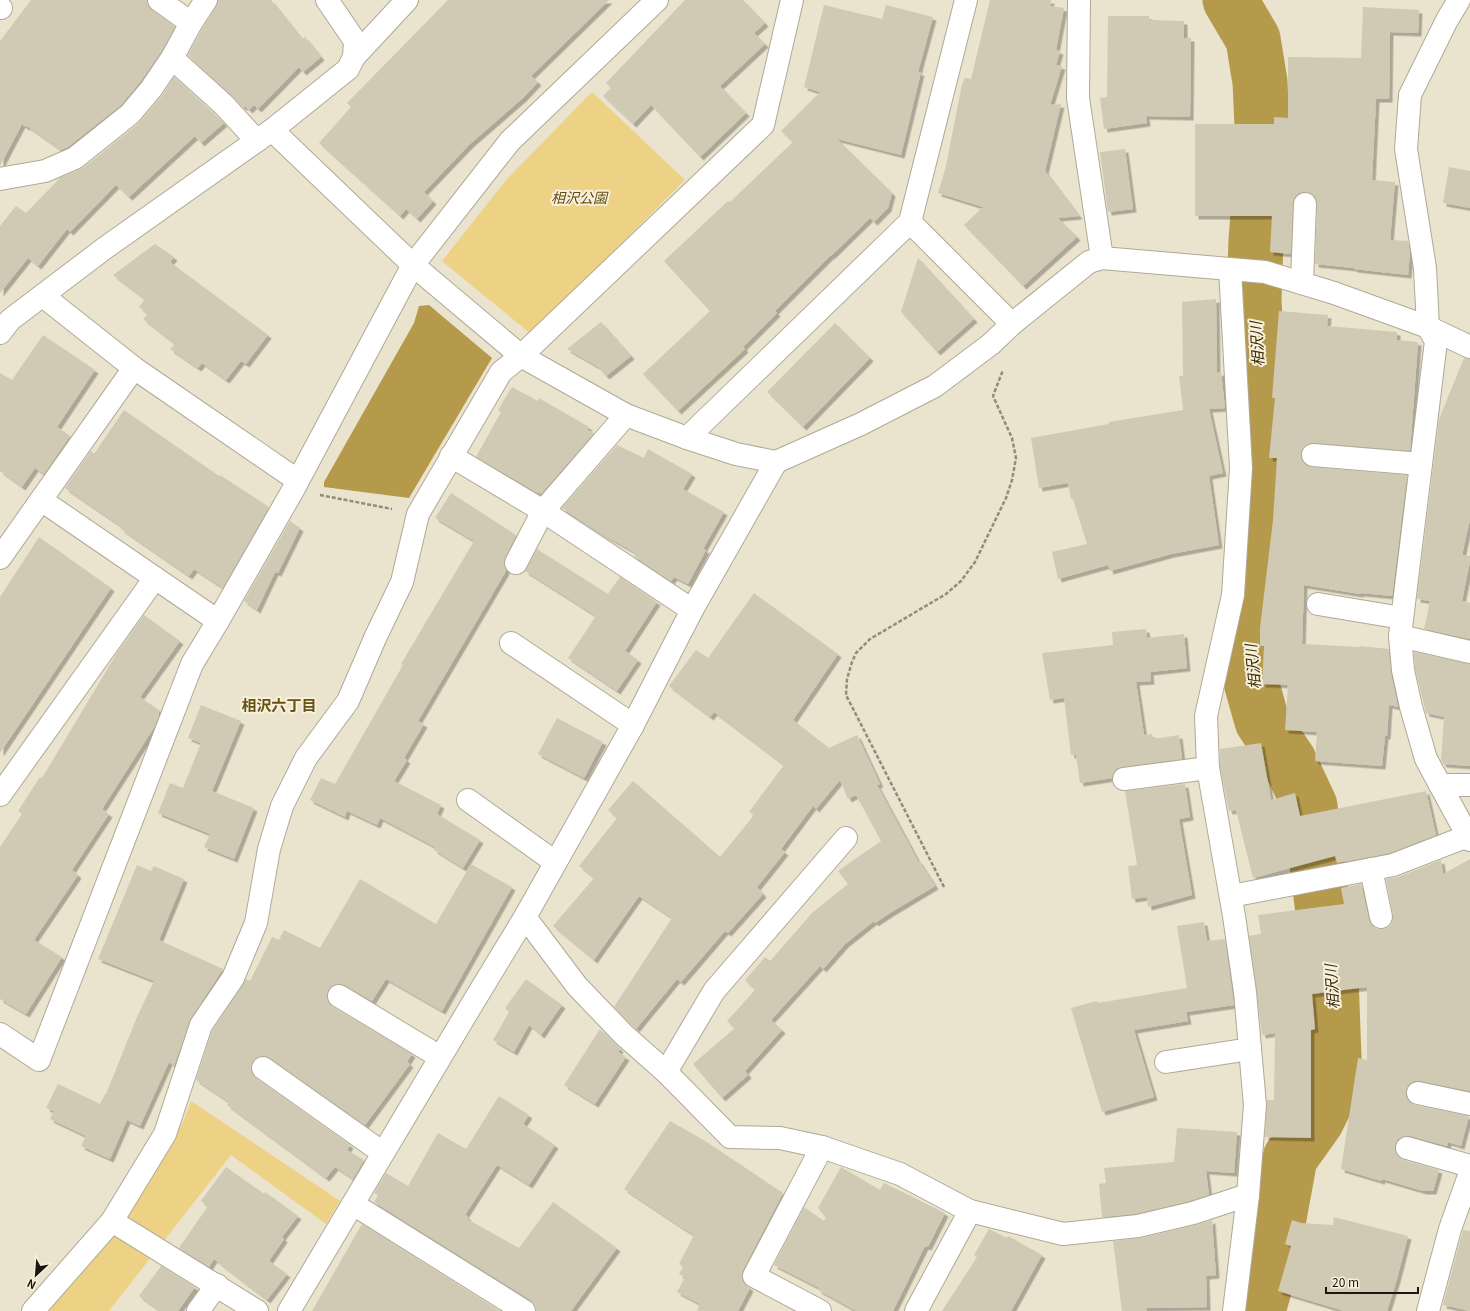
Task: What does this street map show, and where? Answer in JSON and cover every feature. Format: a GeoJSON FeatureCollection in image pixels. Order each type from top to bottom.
{"type":"FeatureCollection","features":[{"type":"Feature","properties":{"kind":"street"},"geometry":{"type":"LineString","coordinates":[[159,0],[191,23]]}},
{"type":"Feature","properties":{"kind":"street"},"geometry":{"type":"LineString","coordinates":[[0,179],[45,171],[75,158],[130,114],[172,58],[191,23],[206,0]]}},
{"type":"Feature","properties":{"kind":"street"},"geometry":{"type":"LineString","coordinates":[[327,0],[355,41],[354,58]]}},
{"type":"Feature","properties":{"kind":"street"},"geometry":{"type":"LineString","coordinates":[[0,333],[10,320],[105,248],[264,135],[348,69],[354,58],[407,0]]}},
{"type":"Feature","properties":{"kind":"street"},"geometry":{"type":"LineString","coordinates":[[0,1034],[39,1060],[192,664],[295,485],[413,265],[510,141],[657,0]]}},
{"type":"Feature","properties":{"kind":"street"},"geometry":{"type":"LineString","coordinates":[[33,1311],[112,1221],[165,1134],[201,1025],[233,978],[256,923],[269,849],[282,806],[306,758],[348,701],[376,636],[402,582],[418,514],[451,456],[501,372],[521,356],[763,125],[792,0]]}},
{"type":"Feature","properties":{"kind":"street"},"geometry":{"type":"LineString","coordinates":[[687,438],[910,222],[966,0]]}},
{"type":"Feature","properties":{"kind":"street"},"geometry":{"type":"LineString","coordinates":[[1079,0],[1078,98],[1102,258]]}},
{"type":"Feature","properties":{"kind":"street"},"geometry":{"type":"LineString","coordinates":[[1230,896],[1393,865],[1469,838],[1426,759],[1411,707],[1403,670],[1401,627],[1436,341],[1428,327],[1425,268],[1406,150],[1410,95],[1447,20],[1459,0]]}},
{"type":"Feature","properties":{"kind":"street"},"geometry":{"type":"LineString","coordinates":[[172,58],[224,105],[264,135],[413,265],[521,356],[626,416],[736,454],[776,462],[861,424],[935,386],[991,344],[1012,324],[1089,262],[1102,258],[1265,272],[1341,296],[1428,327],[1470,347]]}},
{"type":"Feature","properties":{"kind":"street"},"geometry":{"type":"LineString","coordinates":[[1302,283],[1305,204]]}},
{"type":"Feature","properties":{"kind":"street"},"geometry":{"type":"LineString","coordinates":[[910,222],[1012,324]]}},
{"type":"Feature","properties":{"kind":"street"},"geometry":{"type":"LineString","coordinates":[[1234,1311],[1248,1196],[1255,1105],[1245,992],[1234,916],[1208,768],[1206,716],[1233,595],[1241,468],[1237,270]]}},
{"type":"Feature","properties":{"kind":"street"},"geometry":{"type":"LineString","coordinates":[[43,296],[134,368],[295,485]]}},
{"type":"Feature","properties":{"kind":"street"},"geometry":{"type":"LineString","coordinates":[[0,558],[134,368]]}},
{"type":"Feature","properties":{"kind":"street"},"geometry":{"type":"LineString","coordinates":[[516,564],[543,511],[626,416]]}},
{"type":"Feature","properties":{"kind":"street"},"geometry":{"type":"LineString","coordinates":[[451,456],[543,511],[692,610]]}},
{"type":"Feature","properties":{"kind":"street"},"geometry":{"type":"LineString","coordinates":[[1314,456],[1421,464]]}},
{"type":"Feature","properties":{"kind":"street"},"geometry":{"type":"LineString","coordinates":[[289,1311],[525,917],[633,725],[692,610],[776,462]]}},
{"type":"Feature","properties":{"kind":"street"},"geometry":{"type":"LineString","coordinates":[[41,500],[218,621]]}},
{"type":"Feature","properties":{"kind":"street"},"geometry":{"type":"LineString","coordinates":[[0,795],[155,578]]}},
{"type":"Feature","properties":{"kind":"street"},"geometry":{"type":"LineString","coordinates":[[1318,604],[1401,627],[1470,652]]}},
{"type":"Feature","properties":{"kind":"street"},"geometry":{"type":"LineString","coordinates":[[511,643],[633,725]]}},
{"type":"Feature","properties":{"kind":"street"},"geometry":{"type":"LineString","coordinates":[[1124,779],[1208,768]]}},
{"type":"Feature","properties":{"kind":"street"},"geometry":{"type":"LineString","coordinates":[[1440,785],[1470,785]]}},
{"type":"Feature","properties":{"kind":"street"},"geometry":{"type":"LineString","coordinates":[[468,800],[555,862]]}},
{"type":"Feature","properties":{"kind":"street"},"geometry":{"type":"LineString","coordinates":[[666,1072],[714,991],[846,838]]}},
{"type":"Feature","properties":{"kind":"street"},"geometry":{"type":"LineString","coordinates":[[1371,869],[1381,917]]}},
{"type":"Feature","properties":{"kind":"street"},"geometry":{"type":"LineString","coordinates":[[525,917],[578,986],[624,1035],[666,1072],[730,1136],[780,1138],[822,1147],[900,1174],[970,1211],[1063,1234],[1138,1226],[1193,1213],[1248,1196]]}},
{"type":"Feature","properties":{"kind":"street"},"geometry":{"type":"LineString","coordinates":[[339,996],[440,1057]]}},
{"type":"Feature","properties":{"kind":"street"},"geometry":{"type":"LineString","coordinates":[[1166,1062],[1250,1049]]}},
{"type":"Feature","properties":{"kind":"street"},"geometry":{"type":"LineString","coordinates":[[263,1068],[383,1153]]}},
{"type":"Feature","properties":{"kind":"street"},"geometry":{"type":"LineString","coordinates":[[1418,1093],[1470,1104]]}},
{"type":"Feature","properties":{"kind":"street"},"geometry":{"type":"LineString","coordinates":[[820,1311],[754,1276],[822,1147]]}},
{"type":"Feature","properties":{"kind":"street"},"geometry":{"type":"LineString","coordinates":[[1407,1148],[1470,1166]]}},
{"type":"Feature","properties":{"kind":"street"},"geometry":{"type":"LineString","coordinates":[[1428,1311],[1450,1229],[1470,1173]]}},
{"type":"Feature","properties":{"kind":"street"},"geometry":{"type":"LineString","coordinates":[[353,1204],[524,1311]]}},
{"type":"Feature","properties":{"kind":"street"},"geometry":{"type":"LineString","coordinates":[[916,1311],[970,1211]]}},
{"type":"Feature","properties":{"kind":"street"},"geometry":{"type":"LineString","coordinates":[[112,1221],[257,1311]]}},
{"type":"Feature","properties":{"kind":"street"},"geometry":{"type":"LineString","coordinates":[[198,1311],[217,1285]]}},
{"type":"Feature","properties":{"kind":"path"},"geometry":{"type":"LineString","coordinates":[[944,887],[846,695],[849,673],[856,653],[870,639],[946,594],[961,581],[975,562],[1006,498],[1012,480],[1016,458],[1012,438],[993,396],[1004,367],[991,344]]}},
{"type":"Feature","properties":{"kind":"path"},"geometry":{"type":"LineString","coordinates":[[295,485],[418,514]]}},
{"type":"Feature","properties":{"kind":"green space","name":"相沢公園"},"geometry":{"type":"Polygon","coordinates":[[[592,92],[685,180],[531,334],[442,261],[507,179],[592,92]]]}},
{"type":"Feature","properties":{"kind":"green space"},"geometry":{"type":"Polygon","coordinates":[[[191,1101],[340,1201],[326,1224],[231,1155],[109,1311],[48,1311],[133,1208],[183,1122],[191,1101]]]}},
{"type":"Feature","properties":{"kind":"shaded area"},"geometry":{"type":"Polygon","coordinates":[[[429,305],[492,358],[409,498],[324,487],[324,482],[414,323],[419,306],[429,305]]]}},
{"type":"Feature","properties":{"kind":"building"},"geometry":{"type":"Polygon","coordinates":[[[31,0],[147,0],[148,5],[152,10],[175,27],[161,52],[141,81],[121,105],[68,147],[61,150],[22,124],[0,166],[0,41],[31,0]]]}},
{"type":"Feature","properties":{"kind":"building"},"geometry":{"type":"Polygon","coordinates":[[[218,0],[271,0],[302,39],[305,37],[321,57],[303,72],[299,67],[258,109],[254,105],[249,110],[245,106],[243,107],[188,55],[216,7],[218,0]]]}},
{"type":"Feature","properties":{"kind":"building"},"geometry":{"type":"Polygon","coordinates":[[[448,0],[609,0],[531,76],[538,82],[523,98],[470,144],[424,192],[433,201],[417,219],[406,209],[400,216],[319,143],[351,107],[347,103],[448,0]]]}},
{"type":"Feature","properties":{"kind":"building"},"geometry":{"type":"Polygon","coordinates":[[[685,0],[743,0],[765,23],[754,33],[765,44],[720,86],[746,113],[700,157],[651,105],[633,124],[603,96],[611,88],[606,83],[685,0]]]}},
{"type":"Feature","properties":{"kind":"building"},"geometry":{"type":"Polygon","coordinates":[[[990,0],[1051,0],[1050,6],[1064,8],[1056,50],[1060,51],[1056,65],[1062,66],[1050,105],[1061,104],[1045,171],[1079,216],[1058,218],[1077,237],[1023,286],[964,225],[983,207],[938,193],[946,166],[962,84],[965,78],[971,79],[990,0]]]}},
{"type":"Feature","properties":{"kind":"building"},"geometry":{"type":"Polygon","coordinates":[[[824,5],[882,19],[886,5],[933,17],[918,72],[921,72],[901,155],[837,139],[892,193],[888,208],[874,222],[870,218],[831,255],[775,311],[777,313],[743,347],[745,349],[678,411],[643,374],[710,311],[664,261],[728,201],[730,202],[793,142],[781,131],[820,92],[804,87],[824,5]]]}},
{"type":"Feature","properties":{"kind":"building"},"geometry":{"type":"Polygon","coordinates":[[[1363,7],[1419,10],[1418,33],[1390,32],[1389,99],[1376,99],[1372,180],[1395,182],[1390,240],[1408,241],[1410,251],[1408,275],[1315,264],[1317,204],[1316,199],[1312,194],[1306,192],[1299,193],[1295,197],[1293,203],[1291,254],[1270,252],[1272,216],[1195,216],[1195,124],[1274,124],[1274,117],[1288,118],[1288,57],[1361,58],[1363,7]]]}},
{"type":"Feature","properties":{"kind":"building"},"geometry":{"type":"Polygon","coordinates":[[[1108,16],[1149,16],[1149,20],[1184,21],[1184,38],[1191,38],[1190,117],[1146,116],[1147,123],[1104,129],[1100,98],[1107,97],[1108,16]]]}},
{"type":"Feature","properties":{"kind":"building"},"geometry":{"type":"Polygon","coordinates":[[[174,77],[224,123],[201,143],[195,136],[129,197],[116,185],[70,232],[67,229],[38,266],[28,258],[0,293],[0,226],[16,206],[26,213],[60,178],[83,168],[138,124],[161,97],[174,77]]]}},
{"type":"Feature","properties":{"kind":"building"},"geometry":{"type":"Polygon","coordinates":[[[1125,149],[1133,209],[1108,212],[1100,152],[1125,149]]]}},
{"type":"Feature","properties":{"kind":"building"},"geometry":{"type":"Polygon","coordinates":[[[1449,167],[1470,171],[1470,208],[1443,203],[1449,167]]]}},
{"type":"Feature","properties":{"kind":"building"},"geometry":{"type":"Polygon","coordinates":[[[155,244],[174,257],[170,262],[268,335],[246,364],[241,361],[226,380],[202,363],[198,368],[170,349],[175,344],[143,319],[148,314],[139,307],[145,299],[113,275],[155,244]]]}},
{"type":"Feature","properties":{"kind":"building"},"geometry":{"type":"Polygon","coordinates":[[[918,258],[974,319],[937,352],[901,312],[918,258]]]}},
{"type":"Feature","properties":{"kind":"building"},"geometry":{"type":"Polygon","coordinates":[[[1216,299],[1217,373],[1221,372],[1225,408],[1209,409],[1223,473],[1209,476],[1219,545],[1171,554],[1110,571],[1108,565],[1058,579],[1052,552],[1087,544],[1073,499],[1071,499],[1068,483],[1039,488],[1031,438],[1109,424],[1109,422],[1183,410],[1179,376],[1183,376],[1182,302],[1216,299]]]}},
{"type":"Feature","properties":{"kind":"building"},"geometry":{"type":"Polygon","coordinates":[[[1279,311],[1328,315],[1327,326],[1397,332],[1397,340],[1418,342],[1410,451],[1314,443],[1308,444],[1303,448],[1301,454],[1302,460],[1306,465],[1312,467],[1407,475],[1392,596],[1360,594],[1304,585],[1302,644],[1360,646],[1389,649],[1391,673],[1398,707],[1389,705],[1387,736],[1385,736],[1382,766],[1315,761],[1317,732],[1285,730],[1288,685],[1262,684],[1264,646],[1260,646],[1260,628],[1273,520],[1277,458],[1269,458],[1275,398],[1272,398],[1279,311]]]}},
{"type":"Feature","properties":{"kind":"building"},"geometry":{"type":"Polygon","coordinates":[[[601,322],[631,356],[606,376],[598,367],[567,349],[601,322]]]}},
{"type":"Feature","properties":{"kind":"building"},"geometry":{"type":"Polygon","coordinates":[[[835,323],[870,358],[803,427],[767,392],[835,323]]]}},
{"type":"Feature","properties":{"kind":"building"},"geometry":{"type":"Polygon","coordinates":[[[43,335],[95,370],[57,427],[70,436],[44,474],[35,468],[22,487],[0,471],[0,373],[12,380],[43,335]]]}},
{"type":"Feature","properties":{"kind":"building"},"geometry":{"type":"Polygon","coordinates":[[[1464,358],[1470,359],[1470,519],[1462,555],[1470,556],[1470,561],[1462,601],[1470,603],[1470,639],[1424,629],[1430,601],[1417,599],[1439,419],[1464,358]]]}},
{"type":"Feature","properties":{"kind":"building"},"geometry":{"type":"Polygon","coordinates":[[[512,387],[538,401],[539,398],[589,427],[587,430],[594,433],[541,494],[476,457],[501,412],[498,410],[512,387]]]}},
{"type":"Feature","properties":{"kind":"building"},"geometry":{"type":"Polygon","coordinates":[[[124,410],[219,476],[220,475],[269,507],[223,588],[194,569],[189,576],[65,488],[91,451],[94,454],[124,410]]]}},
{"type":"Feature","properties":{"kind":"building"},"geometry":{"type":"Polygon","coordinates":[[[617,445],[644,458],[648,449],[692,474],[683,489],[724,512],[703,549],[706,550],[688,584],[674,577],[671,581],[634,556],[636,553],[607,537],[562,508],[617,445]]]}},
{"type":"Feature","properties":{"kind":"building"},"geometry":{"type":"Polygon","coordinates":[[[451,493],[516,535],[505,558],[504,564],[506,571],[418,721],[424,724],[404,758],[407,760],[394,781],[441,805],[437,814],[480,840],[463,868],[434,850],[435,847],[380,818],[377,825],[347,811],[345,817],[310,800],[321,778],[335,784],[403,665],[401,664],[474,541],[435,518],[451,493]]]}},
{"type":"Feature","properties":{"kind":"building"},"geometry":{"type":"Polygon","coordinates":[[[290,521],[300,528],[278,573],[275,572],[257,610],[244,601],[290,521]]]}},
{"type":"Feature","properties":{"kind":"building"},"geometry":{"type":"Polygon","coordinates":[[[39,537],[111,588],[0,753],[0,597],[39,537]]]}},
{"type":"Feature","properties":{"kind":"building"},"geometry":{"type":"Polygon","coordinates":[[[537,549],[608,594],[620,577],[657,602],[625,651],[638,660],[617,691],[568,658],[596,616],[525,571],[537,549]]]}},
{"type":"Feature","properties":{"kind":"building"},"geometry":{"type":"Polygon","coordinates":[[[754,593],[838,654],[793,720],[829,748],[857,735],[880,784],[877,785],[918,861],[935,886],[875,923],[874,921],[845,944],[823,969],[820,966],[771,1020],[782,1030],[745,1071],[748,1075],[722,1098],[693,1064],[735,1028],[727,1021],[755,990],[745,980],[765,957],[770,961],[812,913],[848,884],[838,871],[881,841],[856,795],[848,799],[840,780],[816,809],[813,806],[781,849],[785,852],[757,887],[763,894],[728,933],[725,931],[681,982],[677,979],[636,1029],[614,1007],[672,918],[639,896],[594,960],[553,926],[594,878],[579,866],[617,818],[608,810],[633,781],[720,857],[754,815],[749,812],[784,765],[714,712],[710,717],[669,686],[696,650],[708,658],[754,593]]]}},
{"type":"Feature","properties":{"kind":"building"},"geometry":{"type":"Polygon","coordinates":[[[144,615],[180,641],[140,697],[159,710],[159,715],[155,726],[102,809],[109,814],[72,870],[78,875],[34,940],[62,957],[26,1014],[0,999],[0,847],[22,814],[18,811],[40,777],[42,778],[117,653],[144,615]]]}},
{"type":"Feature","properties":{"kind":"building"},"geometry":{"type":"Polygon","coordinates":[[[1146,629],[1147,638],[1184,634],[1187,668],[1150,672],[1151,681],[1136,682],[1144,735],[1152,734],[1153,739],[1179,735],[1182,759],[1122,767],[1116,769],[1112,778],[1080,783],[1076,755],[1071,755],[1064,698],[1050,700],[1042,653],[1113,645],[1112,632],[1146,629]]]}},
{"type":"Feature","properties":{"kind":"building"},"geometry":{"type":"Polygon","coordinates":[[[1414,652],[1470,664],[1470,766],[1443,764],[1441,760],[1444,717],[1426,713],[1415,668],[1414,652]]]}},
{"type":"Feature","properties":{"kind":"building"},"geometry":{"type":"Polygon","coordinates":[[[201,705],[241,721],[212,791],[254,808],[234,859],[204,847],[210,834],[158,813],[170,783],[183,788],[201,743],[188,738],[201,705]]]}},
{"type":"Feature","properties":{"kind":"building"},"geometry":{"type":"Polygon","coordinates":[[[557,718],[603,742],[584,778],[538,754],[557,718]]]}},
{"type":"Feature","properties":{"kind":"building"},"geometry":{"type":"Polygon","coordinates":[[[1261,743],[1271,800],[1295,793],[1300,816],[1426,791],[1436,835],[1390,853],[1337,863],[1335,856],[1253,878],[1236,810],[1229,811],[1220,767],[1220,749],[1261,743]]]}},
{"type":"Feature","properties":{"kind":"building"},"geometry":{"type":"Polygon","coordinates":[[[1185,784],[1190,817],[1179,819],[1192,895],[1148,907],[1147,897],[1132,899],[1128,866],[1137,865],[1125,791],[1185,784]]]}},
{"type":"Feature","properties":{"kind":"building"},"geometry":{"type":"Polygon","coordinates":[[[1470,859],[1470,1091],[1414,1081],[1409,1084],[1406,1091],[1406,1097],[1409,1102],[1415,1105],[1469,1116],[1461,1146],[1448,1142],[1447,1146],[1410,1136],[1404,1136],[1398,1139],[1395,1145],[1395,1151],[1403,1160],[1439,1170],[1433,1191],[1423,1191],[1382,1179],[1381,1181],[1341,1169],[1358,1058],[1367,1060],[1367,987],[1312,994],[1315,1029],[1311,1030],[1311,1138],[1265,1137],[1267,1100],[1274,1100],[1275,1033],[1262,1035],[1249,936],[1261,934],[1258,915],[1344,904],[1341,888],[1361,884],[1369,920],[1372,926],[1377,929],[1384,929],[1390,926],[1393,921],[1386,879],[1398,877],[1441,860],[1443,874],[1470,859]]]}},
{"type":"Feature","properties":{"kind":"building"},"geometry":{"type":"Polygon","coordinates":[[[471,864],[512,887],[442,1011],[386,979],[372,1001],[345,985],[333,985],[328,990],[328,1002],[333,1007],[412,1054],[407,1062],[410,1064],[365,1125],[270,1058],[265,1056],[258,1057],[253,1061],[251,1066],[252,1073],[256,1078],[350,1145],[347,1150],[364,1160],[353,1179],[335,1167],[326,1178],[227,1105],[229,1102],[196,1080],[212,1031],[246,979],[250,981],[272,937],[279,940],[284,930],[320,948],[360,879],[436,924],[471,864]]]}},
{"type":"Feature","properties":{"kind":"building"},"geometry":{"type":"Polygon","coordinates":[[[137,865],[151,871],[154,866],[184,879],[159,940],[223,969],[191,1018],[174,1066],[169,1062],[140,1126],[127,1120],[110,1159],[81,1146],[86,1136],[50,1119],[54,1111],[46,1108],[58,1084],[100,1104],[106,1094],[137,1017],[154,981],[98,959],[137,865]]]}},
{"type":"Feature","properties":{"kind":"building"},"geometry":{"type":"Polygon","coordinates":[[[1204,922],[1207,941],[1225,939],[1234,1005],[1186,1012],[1188,1021],[1134,1030],[1154,1097],[1102,1112],[1071,1008],[1097,1001],[1098,1003],[1187,988],[1177,926],[1204,922]]]}},
{"type":"Feature","properties":{"kind":"building"},"geometry":{"type":"Polygon","coordinates":[[[526,979],[562,1005],[541,1035],[529,1025],[514,1052],[493,1040],[509,1012],[505,1008],[526,979]]]}},
{"type":"Feature","properties":{"kind":"building"},"geometry":{"type":"Polygon","coordinates":[[[600,1029],[620,1049],[618,1052],[626,1057],[595,1104],[564,1085],[600,1029]]]}},
{"type":"Feature","properties":{"kind":"building"},"geometry":{"type":"Polygon","coordinates":[[[499,1096],[529,1115],[523,1124],[555,1145],[529,1185],[497,1165],[465,1215],[468,1217],[467,1219],[519,1248],[553,1202],[617,1248],[571,1311],[536,1311],[535,1305],[531,1300],[374,1202],[378,1195],[374,1193],[386,1173],[408,1186],[438,1133],[466,1149],[499,1096]]]}},
{"type":"Feature","properties":{"kind":"building"},"geometry":{"type":"Polygon","coordinates":[[[670,1121],[702,1139],[783,1193],[743,1270],[743,1282],[750,1288],[738,1311],[697,1311],[700,1304],[677,1292],[685,1277],[679,1274],[683,1267],[679,1264],[694,1235],[624,1189],[670,1121]]]}},
{"type":"Feature","properties":{"kind":"building"},"geometry":{"type":"Polygon","coordinates":[[[1177,1128],[1237,1132],[1234,1173],[1206,1171],[1209,1195],[1136,1214],[1102,1217],[1099,1184],[1106,1183],[1104,1168],[1174,1162],[1177,1128]]]}},
{"type":"Feature","properties":{"kind":"building"},"geometry":{"type":"Polygon","coordinates":[[[226,1167],[264,1194],[265,1192],[298,1216],[282,1237],[284,1239],[269,1261],[287,1274],[267,1300],[214,1259],[209,1267],[179,1248],[208,1206],[201,1201],[226,1167]]]}},
{"type":"Feature","properties":{"kind":"building"},"geometry":{"type":"Polygon","coordinates":[[[841,1167],[880,1190],[884,1183],[945,1213],[928,1247],[925,1246],[893,1311],[856,1311],[818,1290],[819,1288],[774,1265],[804,1207],[824,1221],[826,1218],[818,1208],[841,1167]]]}},
{"type":"Feature","properties":{"kind":"building"},"geometry":{"type":"Polygon","coordinates":[[[1334,1217],[1408,1236],[1387,1311],[1344,1311],[1278,1291],[1291,1246],[1285,1244],[1292,1220],[1301,1223],[1333,1225],[1334,1217]]]}},
{"type":"Feature","properties":{"kind":"building"},"geometry":{"type":"Polygon","coordinates":[[[1212,1220],[1216,1275],[1206,1276],[1207,1307],[1146,1308],[1147,1311],[1122,1311],[1113,1241],[1141,1238],[1212,1220]]]}},
{"type":"Feature","properties":{"kind":"building"},"geometry":{"type":"Polygon","coordinates":[[[362,1224],[500,1311],[312,1311],[362,1224]]]}},
{"type":"Feature","properties":{"kind":"building"},"geometry":{"type":"Polygon","coordinates":[[[989,1229],[1007,1238],[1008,1236],[1042,1255],[1011,1311],[942,1311],[977,1257],[974,1255],[989,1229]]]}},
{"type":"Feature","properties":{"kind":"building"},"geometry":{"type":"Polygon","coordinates":[[[1463,1230],[1470,1231],[1470,1311],[1443,1305],[1463,1230]]]}},
{"type":"Feature","properties":{"kind":"building"},"geometry":{"type":"Polygon","coordinates":[[[161,1266],[195,1287],[178,1311],[160,1311],[139,1296],[161,1266]]]}},
{"type":"Feature","properties":{"kind":"waterway","name":"相沢川"},"geometry":{"type":"LineString","coordinates":[[1230,0],[1253,39],[1260,82],[1263,148],[1256,240],[1254,301],[1263,467],[1258,545],[1248,612],[1251,682],[1262,721],[1289,761],[1310,806],[1331,978],[1335,1083],[1317,1120],[1290,1158],[1267,1279],[1258,1311]]}},
{"type":"Feature","properties":{"kind":"district","name":"相沢六丁目"},"geometry":{"type":"Point","coordinates":[279,704]}}]}
